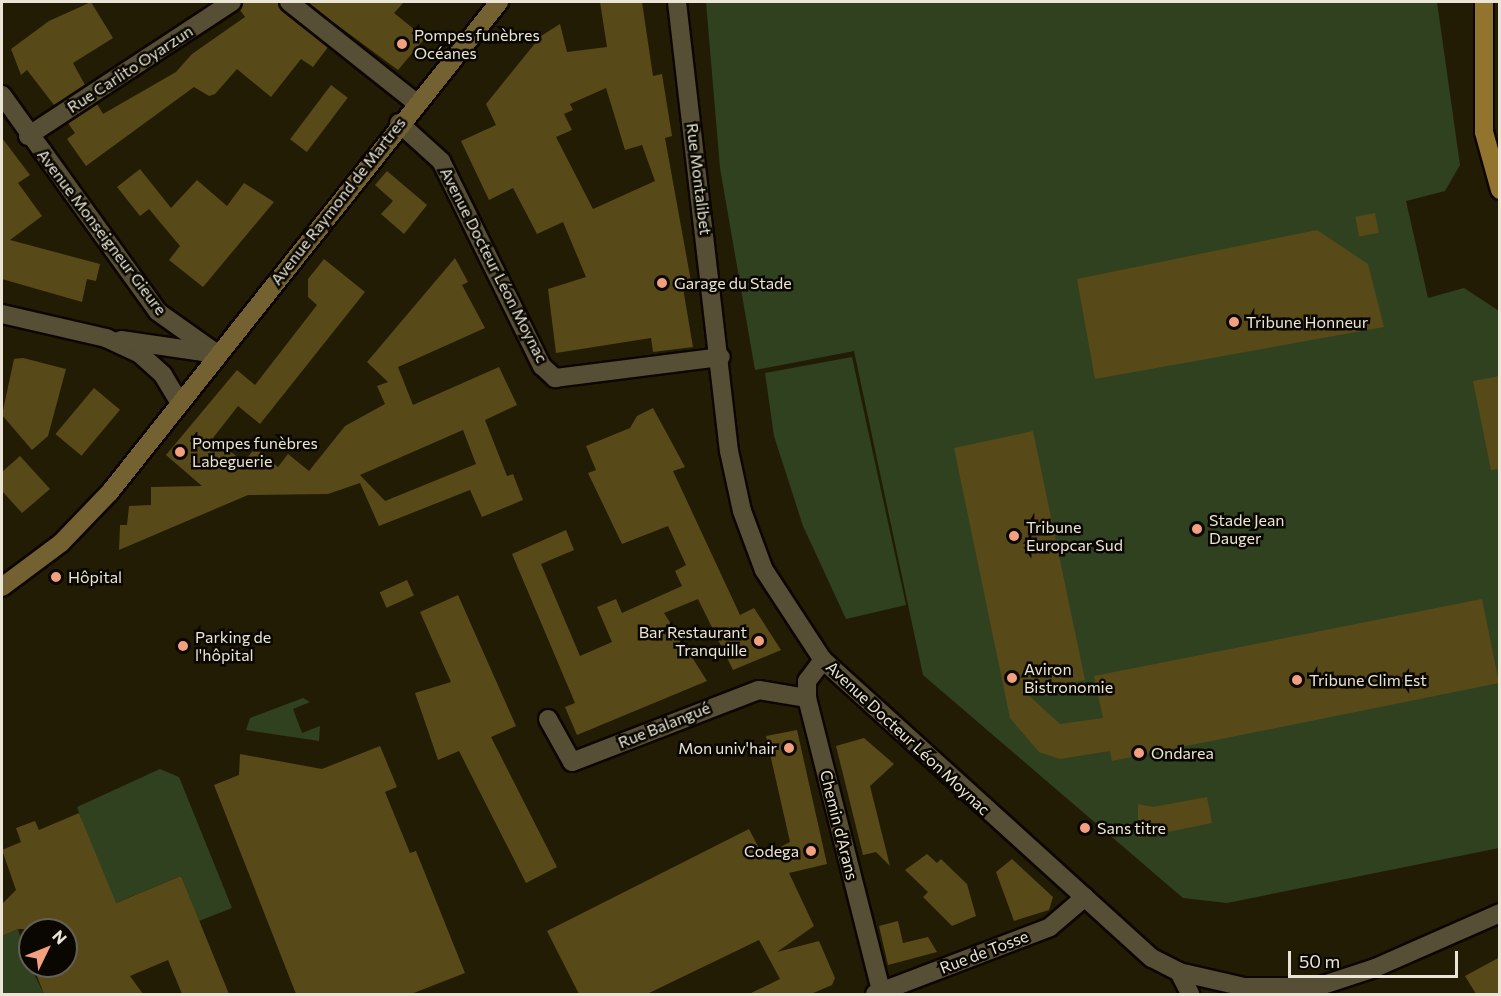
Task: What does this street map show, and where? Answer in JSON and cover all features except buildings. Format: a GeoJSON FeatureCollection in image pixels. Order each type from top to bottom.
{"type":"FeatureCollection","features":[{"type":"Feature","properties":{"kind":"main road","name":"Avenue Raymond de Martres"},"geometry":{"type":"LineString","coordinates":[[2,587],[80,524],[399,123],[499,2]]}},
{"type":"Feature","properties":{"kind":"main road"},"geometry":{"type":"LineString","coordinates":[[1484,2],[1484,132],[1500,190]]}},
{"type":"Feature","properties":{"kind":"street","name":"Rue Carlito Oyarzun"},"geometry":{"type":"LineString","coordinates":[[28,136],[232,2]]}},
{"type":"Feature","properties":{"kind":"street"},"geometry":{"type":"LineString","coordinates":[[289,2],[416,102]]}},
{"type":"Feature","properties":{"kind":"street","name":"Rue Montalibet"},"geometry":{"type":"LineString","coordinates":[[677,2],[721,357]]}},
{"type":"Feature","properties":{"kind":"street","name":"Avenue Monseigneur Gieure"},"geometry":{"type":"LineString","coordinates":[[2,95],[28,136],[158,312],[217,354]]}},
{"type":"Feature","properties":{"kind":"street","name":"Avenue Docteur Léon Moynac"},"geometry":{"type":"LineString","coordinates":[[399,123],[441,161],[542,366],[555,378],[721,357],[729,451],[742,511],[764,570],[823,660],[1152,958],[1179,972],[1244,987],[1283,992],[1357,975],[1500,913]]}},
{"type":"Feature","properties":{"kind":"street"},"geometry":{"type":"LineString","coordinates":[[2,314],[106,338],[217,354]]}},
{"type":"Feature","properties":{"kind":"street"},"geometry":{"type":"LineString","coordinates":[[106,338],[140,354],[163,375],[179,402]]}},
{"type":"Feature","properties":{"kind":"street"},"geometry":{"type":"LineString","coordinates":[[807,698],[807,681],[823,660]]}},
{"type":"Feature","properties":{"kind":"street","name":"Rue Balangué"},"geometry":{"type":"LineString","coordinates":[[548,719],[572,762],[759,690],[807,698]]}},
{"type":"Feature","properties":{"kind":"street","name":"Chemin d'Arans"},"geometry":{"type":"LineString","coordinates":[[807,698],[880,994]]}},
{"type":"Feature","properties":{"kind":"street","name":"Rue de Tosse"},"geometry":{"type":"LineString","coordinates":[[880,994],[1050,927],[1085,897]]}},
{"type":"Feature","properties":{"kind":"street"},"geometry":{"type":"LineString","coordinates":[[1179,972],[1190,994]]}},
{"type":"Feature","properties":{"kind":"green space"},"geometry":{"type":"Polygon","coordinates":[[[706,2],[1437,2],[1460,165],[1445,191],[1406,201],[1428,298],[1464,288],[1499,311],[1499,848],[1227,903],[1183,898],[923,675],[854,351],[755,370],[720,168],[706,2]]]}},
{"type":"Feature","properties":{"kind":"green space"},"geometry":{"type":"Polygon","coordinates":[[[852,357],[906,605],[846,619],[803,526],[774,436],[765,373],[852,357]]]}},
{"type":"Feature","properties":{"kind":"green space"},"geometry":{"type":"Polygon","coordinates":[[[303,698],[310,702],[293,709],[302,733],[320,726],[319,741],[246,730],[250,718],[303,698]]]}},
{"type":"Feature","properties":{"kind":"green space"},"geometry":{"type":"Polygon","coordinates":[[[160,769],[179,777],[232,908],[199,921],[181,876],[113,904],[77,807],[160,769]]]}},
{"type":"Feature","properties":{"kind":"green space"},"geometry":{"type":"Polygon","coordinates":[[[18,929],[18,978],[36,978],[44,994],[2,994],[2,936],[18,929]]]}},
{"type":"Feature","properties":{"kind":"place","name":"Pompes funèbres Océanes"},"geometry":{"type":"Point","coordinates":[402,44]}},
{"type":"Feature","properties":{"kind":"place","name":"Garage du Stade"},"geometry":{"type":"Point","coordinates":[662,283]}},
{"type":"Feature","properties":{"kind":"place","name":"Tribune Honneur"},"geometry":{"type":"Point","coordinates":[1234,322]}},
{"type":"Feature","properties":{"kind":"place","name":"Pompes funèbres Labeguerie"},"geometry":{"type":"Point","coordinates":[180,452]}},
{"type":"Feature","properties":{"kind":"place","name":"Stade Jean Dauger"},"geometry":{"type":"Point","coordinates":[1197,529]}},
{"type":"Feature","properties":{"kind":"place","name":"Tribune Europcar Sud"},"geometry":{"type":"Point","coordinates":[1014,536]}},
{"type":"Feature","properties":{"kind":"place","name":"Hôpital"},"geometry":{"type":"Point","coordinates":[56,577]}},
{"type":"Feature","properties":{"kind":"place","name":"Bar Restaurant Tranquille"},"geometry":{"type":"Point","coordinates":[759,641]}},
{"type":"Feature","properties":{"kind":"place","name":"Parking de l'hôpital"},"geometry":{"type":"Point","coordinates":[183,646]}},
{"type":"Feature","properties":{"kind":"place","name":"Aviron Bistronomie"},"geometry":{"type":"Point","coordinates":[1012,678]}},
{"type":"Feature","properties":{"kind":"place","name":"Tribune Clim Est"},"geometry":{"type":"Point","coordinates":[1297,680]}},
{"type":"Feature","properties":{"kind":"place","name":"Mon univ'hair"},"geometry":{"type":"Point","coordinates":[789,748]}},
{"type":"Feature","properties":{"kind":"place","name":"Ondarea"},"geometry":{"type":"Point","coordinates":[1139,753]}},
{"type":"Feature","properties":{"kind":"place","name":"Sans titre"},"geometry":{"type":"Point","coordinates":[1085,828]}},
{"type":"Feature","properties":{"kind":"place","name":"Codega"},"geometry":{"type":"Point","coordinates":[811,851]}}]}
